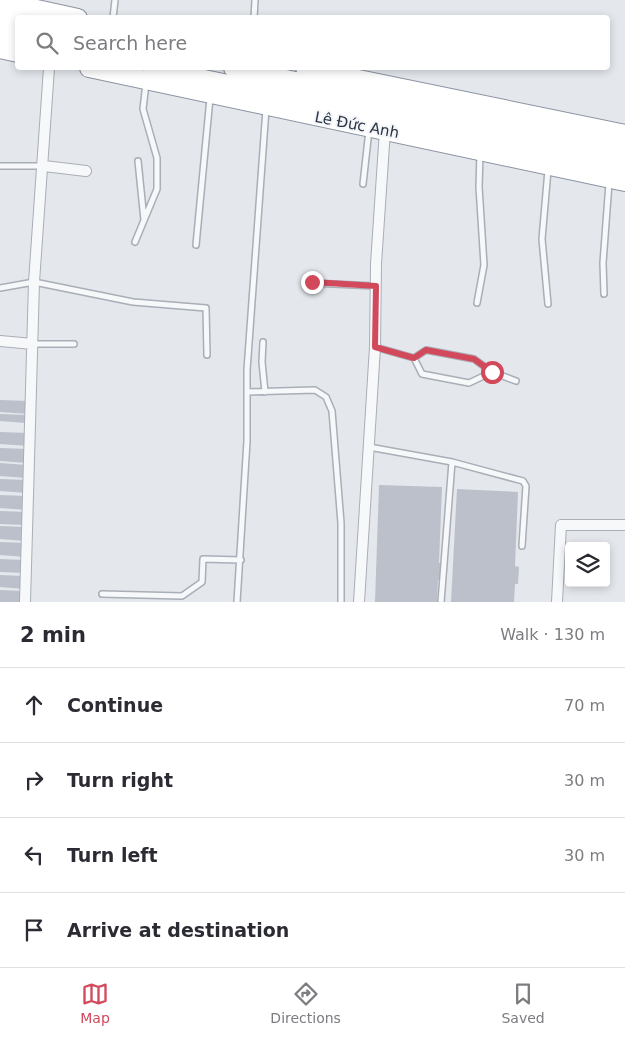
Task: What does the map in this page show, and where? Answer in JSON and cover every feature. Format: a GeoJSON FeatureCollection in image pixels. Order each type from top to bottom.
{"type":"FeatureCollection","features":[{"type":"Feature","properties":{"kind":"highway"},"geometry":{"type":"LineString","coordinates":[[0,2],[63,15]]}},
{"type":"Feature","properties":{"kind":"highway"},"geometry":{"type":"LineString","coordinates":[[0,18],[15,21]]}},
{"type":"Feature","properties":{"kind":"highway"},"geometry":{"type":"LineString","coordinates":[[0,35],[15,38]]}},
{"type":"Feature","properties":{"kind":"highway"},"geometry":{"type":"LineString","coordinates":[[0,49],[15,52]]}},
{"type":"Feature","properties":{"kind":"highway","name":"Lê Đức Anh"},"geometry":{"type":"LineString","coordinates":[[109,70],[149,74],[625,168]]}},
{"type":"Feature","properties":{"kind":"highway","name":"Lê Đức Anh"},"geometry":{"type":"LineString","coordinates":[[243,70],[625,150]]}},
{"type":"Feature","properties":{"kind":"highway"},"geometry":{"type":"LineString","coordinates":[[315,70],[625,134]]}},
{"type":"Feature","properties":{"kind":"highway","name":"Lê Đức Anh"},"geometry":{"type":"LineString","coordinates":[[149,74],[211,95],[549,164],[618,180]]}},
{"type":"Feature","properties":{"kind":"street"},"geometry":{"type":"LineString","coordinates":[[24,602],[34,282],[44,166],[49,70]]}},
{"type":"Feature","properties":{"kind":"street"},"geometry":{"type":"LineString","coordinates":[[359,602],[375,347],[377,129]]}},
{"type":"Feature","properties":{"kind":"street"},"geometry":{"type":"LineString","coordinates":[[44,166],[86,172]]}},
{"type":"Feature","properties":{"kind":"street"},"geometry":{"type":"LineString","coordinates":[[0,342],[33,344]]}},
{"type":"Feature","properties":{"kind":"street"},"geometry":{"type":"LineString","coordinates":[[557,602],[561,525],[625,525]]}},
{"type":"Feature","properties":{"kind":"lane"},"geometry":{"type":"LineString","coordinates":[[112,15],[115,0]]}},
{"type":"Feature","properties":{"kind":"lane"},"geometry":{"type":"LineString","coordinates":[[254,15],[255,0]]}},
{"type":"Feature","properties":{"kind":"lane"},"geometry":{"type":"LineString","coordinates":[[135,242],[157,190],[157,158],[143,109],[149,74]]}},
{"type":"Feature","properties":{"kind":"lane"},"geometry":{"type":"LineString","coordinates":[[196,245],[211,95]]}},
{"type":"Feature","properties":{"kind":"lane"},"geometry":{"type":"LineString","coordinates":[[237,602],[241,560],[247,370],[266,106]]}},
{"type":"Feature","properties":{"kind":"lane"},"geometry":{"type":"LineString","coordinates":[[363,184],[377,129]]}},
{"type":"Feature","properties":{"kind":"lane"},"geometry":{"type":"LineString","coordinates":[[477,303],[484,265],[479,187],[480,150]]}},
{"type":"Feature","properties":{"kind":"lane"},"geometry":{"type":"LineString","coordinates":[[138,161],[140,202],[144,222]]}},
{"type":"Feature","properties":{"kind":"lane"},"geometry":{"type":"LineString","coordinates":[[548,304],[542,239],[549,164]]}},
{"type":"Feature","properties":{"kind":"lane"},"geometry":{"type":"LineString","coordinates":[[0,166],[44,166]]}},
{"type":"Feature","properties":{"kind":"lane"},"geometry":{"type":"LineString","coordinates":[[604,294],[603,264],[618,180]]}},
{"type":"Feature","properties":{"kind":"lane"},"geometry":{"type":"LineString","coordinates":[[0,288],[34,282],[133,302],[206,308],[207,355]]}},
{"type":"Feature","properties":{"kind":"lane"},"geometry":{"type":"LineString","coordinates":[[312,282],[376,286]]}},
{"type":"Feature","properties":{"kind":"lane"},"geometry":{"type":"LineString","coordinates":[[263,342],[265,392]]}},
{"type":"Feature","properties":{"kind":"lane"},"geometry":{"type":"LineString","coordinates":[[33,344],[74,344]]}},
{"type":"Feature","properties":{"kind":"lane"},"geometry":{"type":"LineString","coordinates":[[375,347],[414,358],[422,374],[469,382],[492,372]]}},
{"type":"Feature","properties":{"kind":"lane"},"geometry":{"type":"LineString","coordinates":[[414,358],[426,350],[474,359],[492,372],[516,381]]}},
{"type":"Feature","properties":{"kind":"lane"},"geometry":{"type":"LineString","coordinates":[[247,392],[315,390],[326,397],[332,411],[341,523],[340,602]]}},
{"type":"Feature","properties":{"kind":"lane"},"geometry":{"type":"LineString","coordinates":[[368,447],[452,462],[524,480],[526,486],[522,546]]}},
{"type":"Feature","properties":{"kind":"lane"},"geometry":{"type":"LineString","coordinates":[[441,602],[452,462]]}},
{"type":"Feature","properties":{"kind":"lane"},"geometry":{"type":"LineString","coordinates":[[102,594],[182,596],[202,582],[203,559],[241,560]]}},
{"type":"Feature","properties":{"kind":"building"},"geometry":{"type":"Polygon","coordinates":[[[0,400],[28,401],[29,414],[0,412],[0,400]]]}},
{"type":"Feature","properties":{"kind":"building"},"geometry":{"type":"Polygon","coordinates":[[[0,414],[27,415],[26,423],[0,421],[0,414]]]}},
{"type":"Feature","properties":{"kind":"building"},"geometry":{"type":"Polygon","coordinates":[[[0,432],[27,433],[28,446],[0,444],[0,432]]]}},
{"type":"Feature","properties":{"kind":"building"},"geometry":{"type":"Polygon","coordinates":[[[0,448],[27,449],[27,463],[0,461],[0,448]]]}},
{"type":"Feature","properties":{"kind":"building"},"geometry":{"type":"Polygon","coordinates":[[[0,463],[27,465],[27,478],[0,476],[0,463]]]}},
{"type":"Feature","properties":{"kind":"building"},"geometry":{"type":"Polygon","coordinates":[[[0,479],[26,480],[27,493],[0,491],[0,479]]]}},
{"type":"Feature","properties":{"kind":"building"},"geometry":{"type":"Polygon","coordinates":[[[379,485],[442,487],[439,563],[442,563],[442,580],[438,580],[437,602],[375,602],[379,485]]]}},
{"type":"Feature","properties":{"kind":"building"},"geometry":{"type":"Polygon","coordinates":[[[457,489],[518,492],[515,566],[519,567],[518,584],[515,584],[514,602],[451,602],[457,489]]]}},
{"type":"Feature","properties":{"kind":"building"},"geometry":{"type":"Polygon","coordinates":[[[0,495],[26,496],[27,510],[0,508],[0,495]]]}},
{"type":"Feature","properties":{"kind":"building"},"geometry":{"type":"Polygon","coordinates":[[[0,511],[25,512],[26,525],[0,524],[0,511]]]}},
{"type":"Feature","properties":{"kind":"building"},"geometry":{"type":"Polygon","coordinates":[[[0,526],[25,527],[25,541],[0,539],[0,526]]]}},
{"type":"Feature","properties":{"kind":"building"},"geometry":{"type":"Polygon","coordinates":[[[0,542],[25,543],[25,557],[0,555],[0,542]]]}},
{"type":"Feature","properties":{"kind":"building"},"geometry":{"type":"Polygon","coordinates":[[[0,559],[24,560],[25,573],[0,572],[0,559]]]}},
{"type":"Feature","properties":{"kind":"building"},"geometry":{"type":"Polygon","coordinates":[[[0,575],[24,576],[25,589],[0,587],[0,575]]]}},
{"type":"Feature","properties":{"kind":"building"},"geometry":{"type":"Polygon","coordinates":[[[0,590],[23,591],[24,602],[0,602],[0,590]]]}},
{"type":"Feature","properties":{"kind":"route"},"geometry":{"type":"LineString","coordinates":[[312,282],[376,286],[375,347],[414,358],[426,350],[474,359],[492,372]]}}]}
